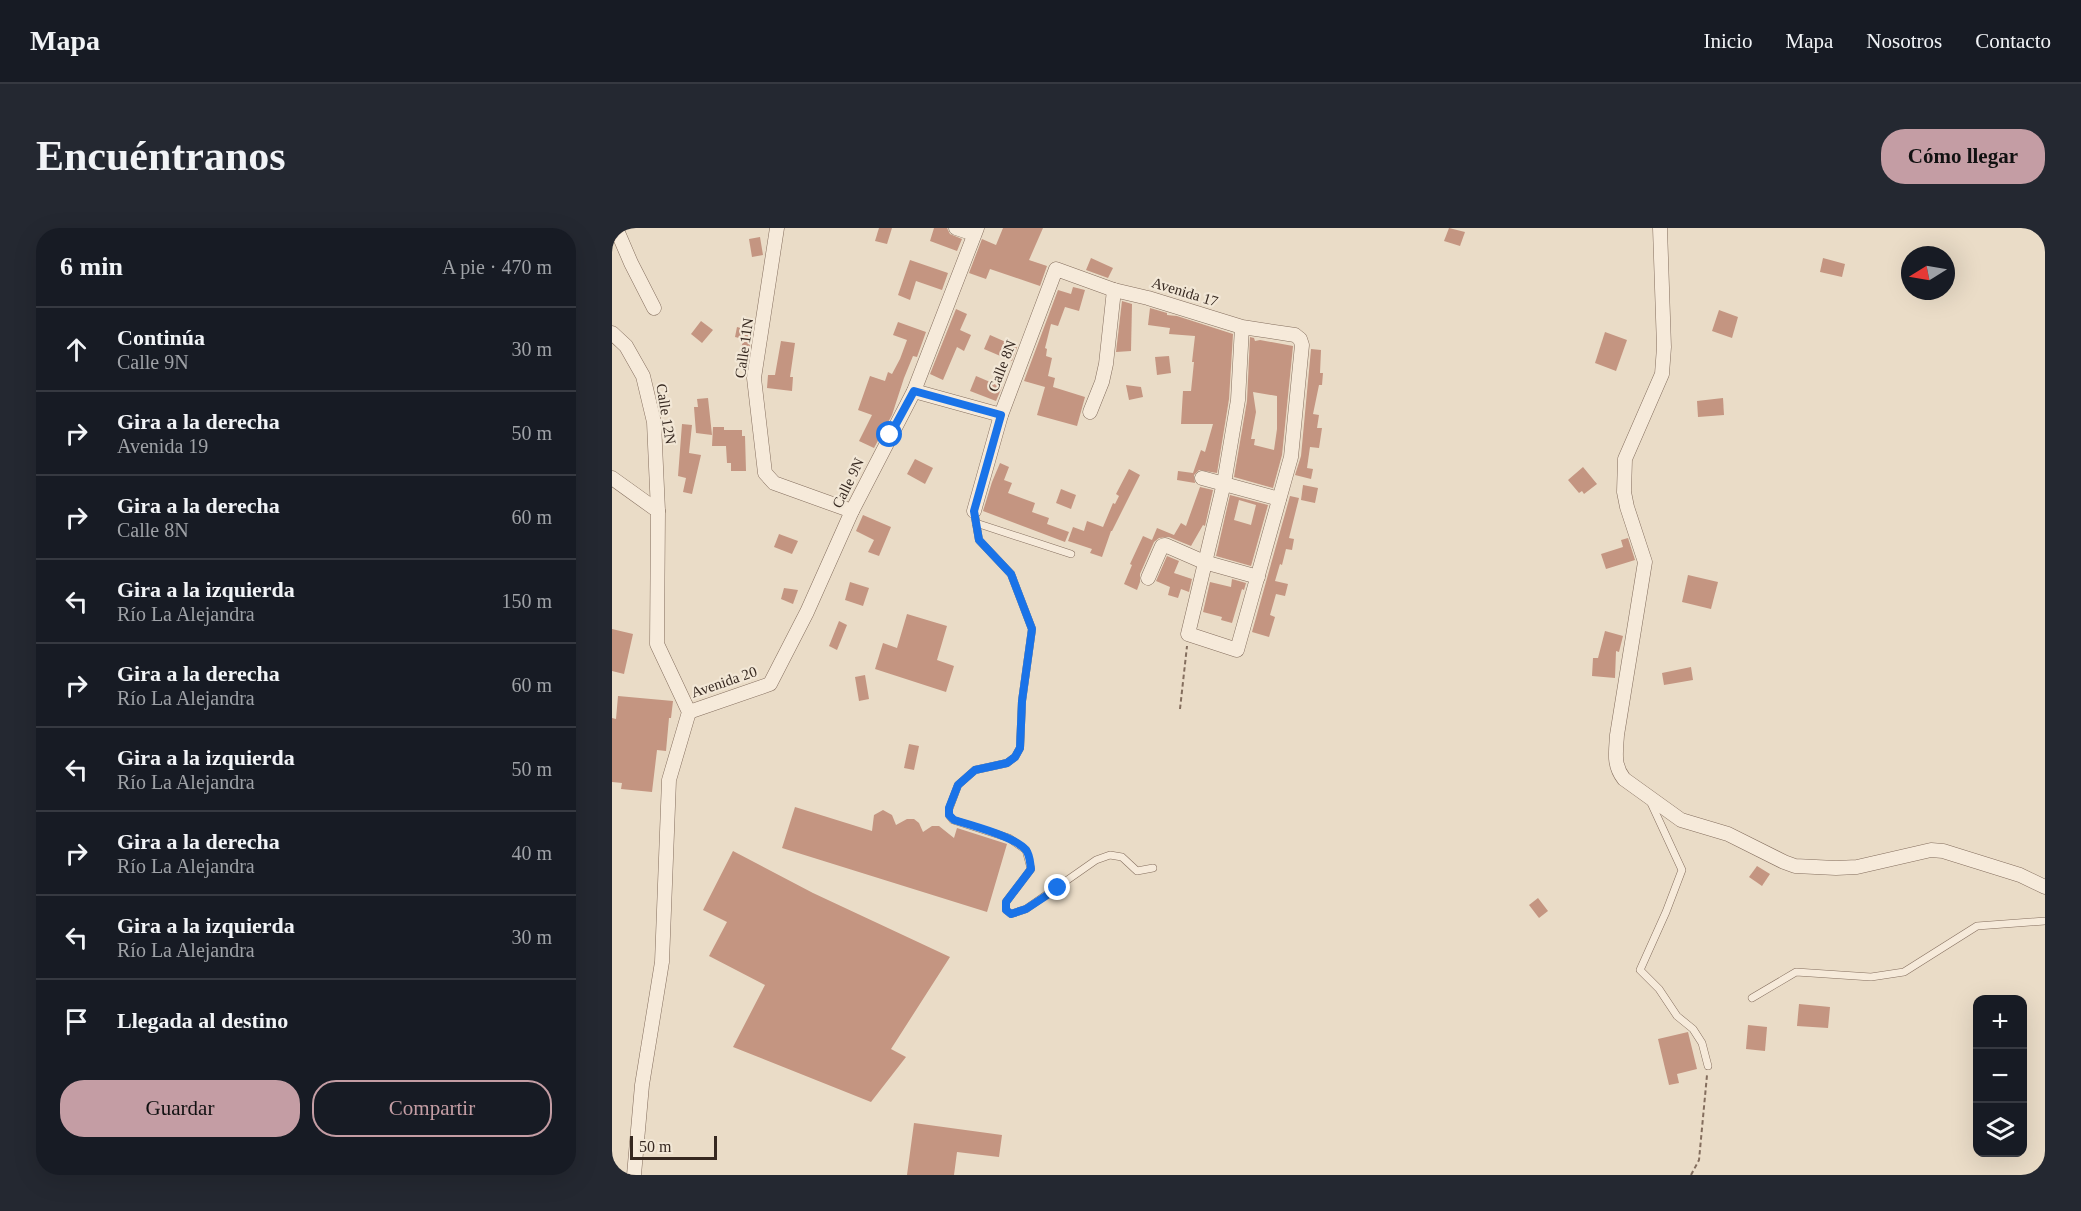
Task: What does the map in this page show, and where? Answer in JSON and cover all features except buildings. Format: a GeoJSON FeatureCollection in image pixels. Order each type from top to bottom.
{"type":"FeatureCollection","features":[{"type":"Feature","properties":{"kind":"street"},"geometry":{"type":"LineString","coordinates":[[616,228],[654,308]]}},
{"type":"Feature","properties":{"kind":"street","name":"Calle 11N"},"geometry":{"type":"LineString","coordinates":[[777,228],[754,378],[765,473],[774,483],[852,511]]}},
{"type":"Feature","properties":{"kind":"street"},"geometry":{"type":"LineString","coordinates":[[956,228],[976,231]]}},
{"type":"Feature","properties":{"kind":"street"},"geometry":{"type":"LineString","coordinates":[[1660,228],[1664,347],[1662,374],[1625,459],[1624,468],[1627,507],[1645,562],[1617,735],[1616,764],[1618,771],[1624,779],[1681,820],[1728,834],[1795,866],[1857,867],[1931,850],[1943,850],[2020,875],[2045,887]]}},
{"type":"Feature","properties":{"kind":"street","name":"Calle 9N"},"geometry":{"type":"LineString","coordinates":[[770,684],[807,612],[852,511],[914,391],[976,231]]}},
{"type":"Feature","properties":{"kind":"street","name":"Avenida 17"},"geometry":{"type":"LineString","coordinates":[[1056,269],[1114,290],[1242,327],[1295,335],[1300,339],[1302,345],[1291,457],[1279,500]]}},
{"type":"Feature","properties":{"kind":"street","name":"Calle 8N"},"geometry":{"type":"LineString","coordinates":[[975,517],[1001,415],[1056,269]]}},
{"type":"Feature","properties":{"kind":"street"},"geometry":{"type":"LineString","coordinates":[[1090,412],[1104,373],[1114,290]]}},
{"type":"Feature","properties":{"kind":"street"},"geometry":{"type":"LineString","coordinates":[[1202,478],[1224,483],[1279,500],[1237,650],[1188,634],[1224,483],[1238,400],[1242,327]]}},
{"type":"Feature","properties":{"kind":"street","name":"Calle 12N"},"geometry":{"type":"LineString","coordinates":[[612,333],[626,346],[643,376],[654,422],[658,511],[657,644],[689,712]]}},
{"type":"Feature","properties":{"kind":"street"},"geometry":{"type":"LineString","coordinates":[[914,391],[1001,415]]}},
{"type":"Feature","properties":{"kind":"street"},"geometry":{"type":"LineString","coordinates":[[612,478],[658,511]]}},
{"type":"Feature","properties":{"kind":"street"},"geometry":{"type":"LineString","coordinates":[[1148,578],[1162,546],[1165,545],[1204,562],[1258,576]]}},
{"type":"Feature","properties":{"kind":"street","name":"Avenida 20"},"geometry":{"type":"LineString","coordinates":[[689,712],[770,684]]}},
{"type":"Feature","properties":{"kind":"street"},"geometry":{"type":"LineString","coordinates":[[634,1175],[642,1085],[662,962],[669,780],[689,712]]}},
{"type":"Feature","properties":{"kind":"lane"},"geometry":{"type":"LineString","coordinates":[[975,517],[1071,555]]}},
{"type":"Feature","properties":{"kind":"lane"},"geometry":{"type":"LineString","coordinates":[[975,517],[979,540],[1011,574],[1032,629],[1022,701],[1020,748],[1015,757],[1007,763],[975,770],[958,785],[949,808],[949,815],[954,820],[1009,838],[1026,849],[1031,869],[1006,902],[1006,910],[1011,914],[1026,909],[1096,860],[1110,855],[1122,857],[1137,871],[1153,868]]}},
{"type":"Feature","properties":{"kind":"lane"},"geometry":{"type":"LineString","coordinates":[[1649,797],[1682,870],[1640,970],[1659,989],[1677,1016],[1693,1029],[1702,1043],[1707,1066]]}},
{"type":"Feature","properties":{"kind":"lane"},"geometry":{"type":"LineString","coordinates":[[1752,998],[1796,972],[1871,977],[1904,972],[1977,926],[2045,921]]}},
{"type":"Feature","properties":{"kind":"path"},"geometry":{"type":"LineString","coordinates":[[1180,709],[1188,634]]}},
{"type":"Feature","properties":{"kind":"path"},"geometry":{"type":"LineString","coordinates":[[1691,1175],[1699,1160],[1707,1066]]}},
{"type":"Feature","properties":{"kind":"route"},"geometry":{"type":"LineString","coordinates":[[890,435],[914,391],[1001,415],[974,511],[979,540],[1011,574],[1032,629],[1022,701],[1020,748],[1015,757],[1007,763],[975,770],[958,785],[949,808],[949,815],[954,820],[1009,838],[1026,849],[1031,869],[1006,902],[1006,910],[1011,914],[1026,909],[1058,888]]}}]}
